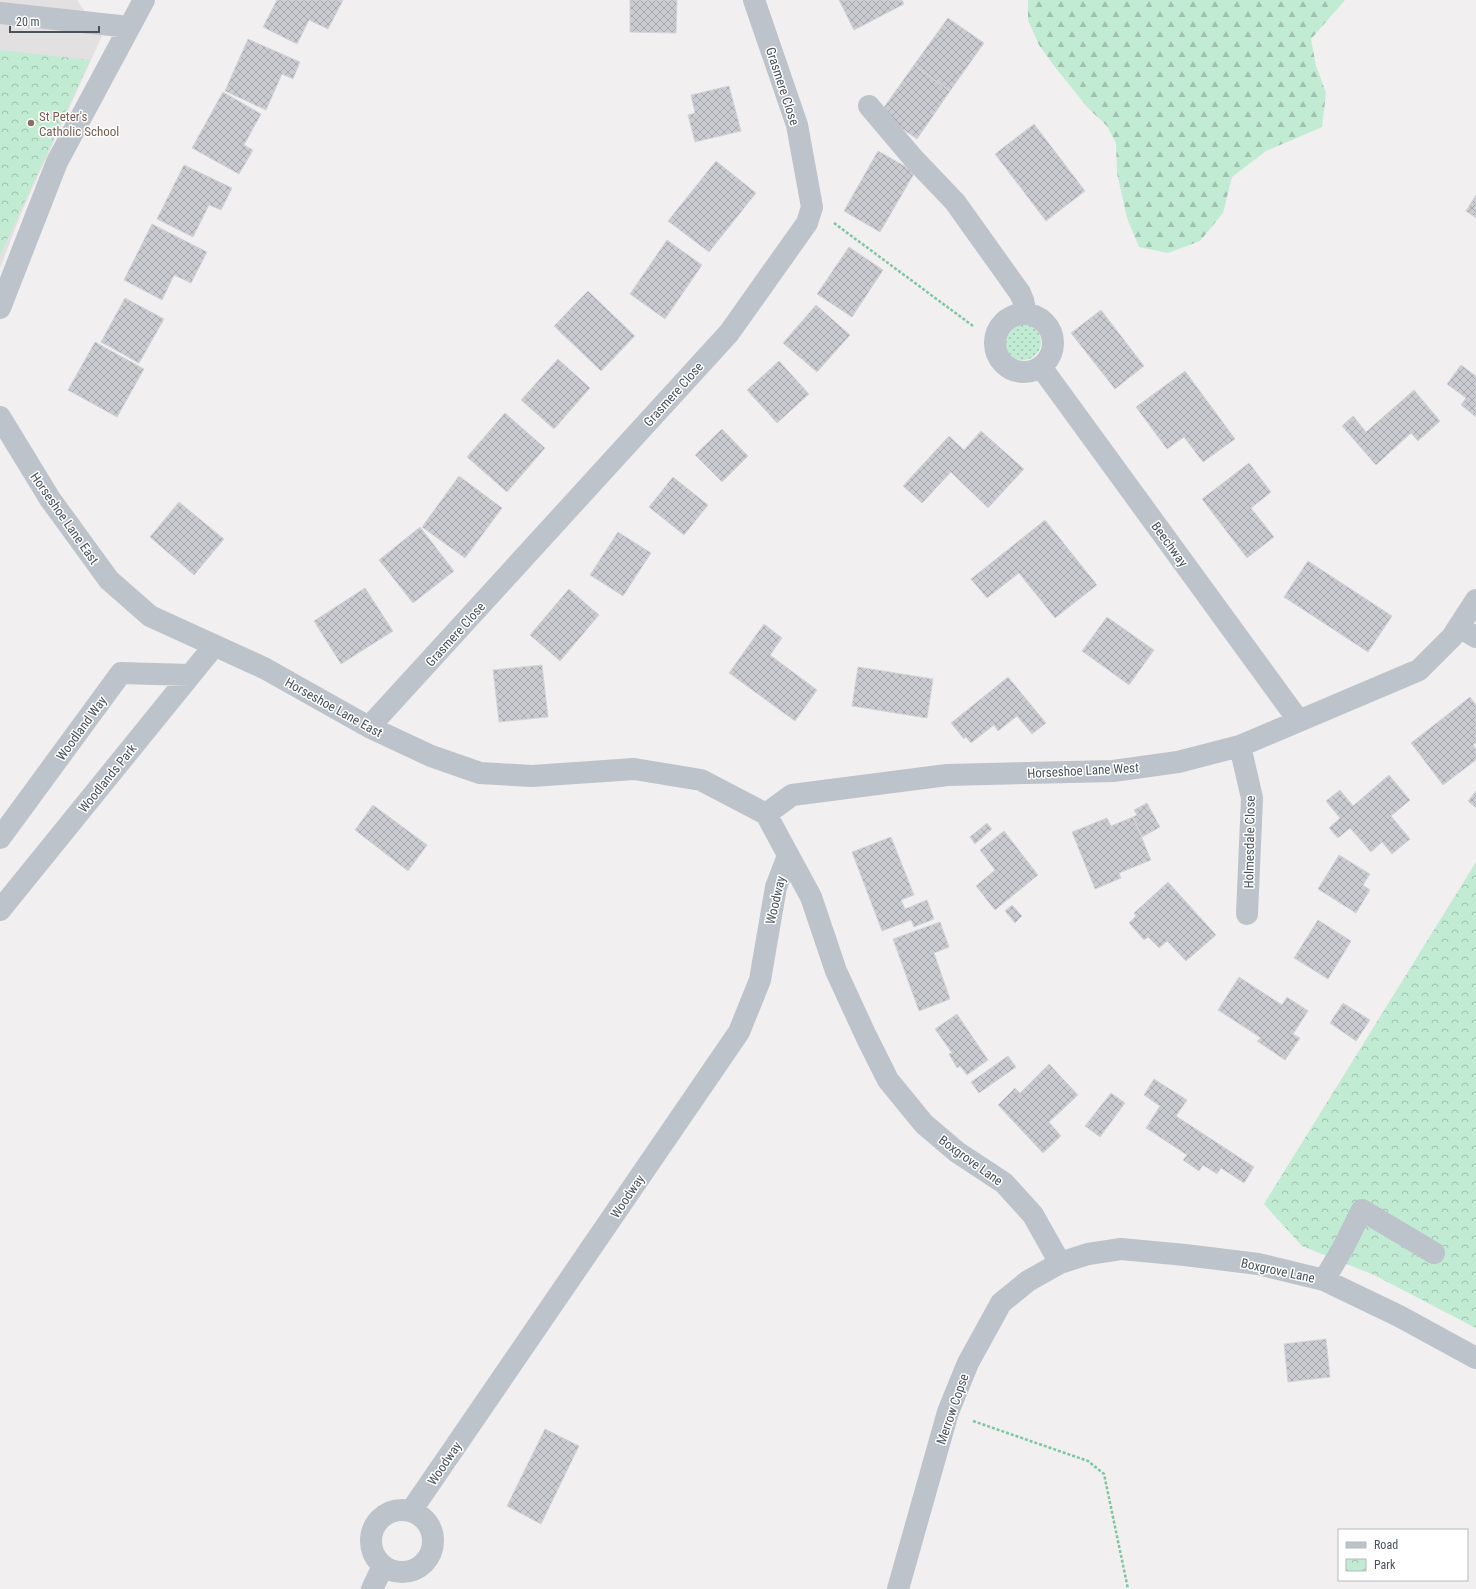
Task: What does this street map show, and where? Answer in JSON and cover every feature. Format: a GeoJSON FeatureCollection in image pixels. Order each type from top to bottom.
{"type":"FeatureCollection","features":[{"type":"Feature","properties":{"kind":"street"},"geometry":{"type":"LineString","coordinates":[[0,308],[57,162],[144,0]]}},
{"type":"Feature","properties":{"kind":"street","name":"Grasmere Close"},"geometry":{"type":"LineString","coordinates":[[370,727],[729,333],[807,223],[812,207],[797,125],[754,0]]}},
{"type":"Feature","properties":{"kind":"street"},"geometry":{"type":"LineString","coordinates":[[0,13],[129,27]]}},
{"type":"Feature","properties":{"kind":"street"},"geometry":{"type":"LineString","coordinates":[[869,106],[913,158],[955,202],[1020,293],[1026,314]]}},
{"type":"Feature","properties":{"kind":"street"},"geometry":{"type":"LineString","coordinates":[[1026,314],[1036,317],[1045,323],[1051,333],[1052,349],[1048,359],[1041,367],[1030,372],[1012,370],[1003,363],[996,354],[995,348],[996,336],[1001,325],[1005,321],[1015,315],[1026,314]]}},
{"type":"Feature","properties":{"kind":"street","name":"Beechway"},"geometry":{"type":"LineString","coordinates":[[1041,367],[1299,721]]}},
{"type":"Feature","properties":{"kind":"street","name":"Horseshoe Lane East"},"geometry":{"type":"LineString","coordinates":[[0,417],[50,500],[109,580],[150,616],[264,668],[370,727],[431,756],[480,773],[532,776],[634,768],[701,780],[766,814]]}},
{"type":"Feature","properties":{"kind":"street","name":"Horseshoe Lane West"},"geometry":{"type":"LineString","coordinates":[[766,814],[792,795],[947,775],[1113,771],[1178,762],[1240,746],[1418,670],[1452,637],[1467,632],[1476,600]]}},
{"type":"Feature","properties":{"kind":"street","name":"Woodlands Park"},"geometry":{"type":"LineString","coordinates":[[0,910],[214,646]]}},
{"type":"Feature","properties":{"kind":"street","name":"Woodland Way"},"geometry":{"type":"LineString","coordinates":[[0,838],[121,673],[190,674]]}},
{"type":"Feature","properties":{"kind":"street","name":"Holmesdale Close"},"geometry":{"type":"LineString","coordinates":[[1240,746],[1252,798],[1247,914]]}},
{"type":"Feature","properties":{"kind":"street","name":"Boxgrove Lane"},"geometry":{"type":"LineString","coordinates":[[766,814],[811,898],[836,971],[888,1080],[924,1124],[957,1152],[1004,1183],[1033,1215],[1060,1263],[1088,1254],[1121,1249],[1258,1264],[1324,1280],[1399,1316],[1476,1358]]}},
{"type":"Feature","properties":{"kind":"street","name":"Woodway"},"geometry":{"type":"LineString","coordinates":[[411,1511],[739,1032],[760,980],[776,887],[788,856]]}},
{"type":"Feature","properties":{"kind":"street"},"geometry":{"type":"LineString","coordinates":[[1324,1280],[1343,1248],[1362,1210],[1434,1253]]}},
{"type":"Feature","properties":{"kind":"street","name":"Merrow Copse"},"geometry":{"type":"LineString","coordinates":[[898,1589],[948,1412],[968,1363],[1001,1303],[1028,1281],[1060,1263]]}},
{"type":"Feature","properties":{"kind":"street"},"geometry":{"type":"LineString","coordinates":[[402,1510],[411,1511],[423,1519],[431,1531],[433,1541],[427,1560],[420,1567],[411,1571],[392,1571],[383,1566],[376,1559],[371,1550],[370,1540],[377,1522],[388,1513],[402,1510]]}},
{"type":"Feature","properties":{"kind":"street"},"geometry":{"type":"LineString","coordinates":[[372,1589],[383,1566]]}},
{"type":"Feature","properties":{"kind":"path"},"geometry":{"type":"LineString","coordinates":[[812,207],[973,326]]}},
{"type":"Feature","properties":{"kind":"path"},"geometry":{"type":"LineString","coordinates":[[948,1412],[1088,1462],[1104,1474],[1128,1589]]}},
{"type":"Feature","properties":{"kind":"shaded area","name":"St Peter's Catholic School"},"geometry":{"type":"Polygon","coordinates":[[[0,0],[77,0],[102,36],[22,211],[0,268],[0,0]]]}},
{"type":"Feature","properties":{"kind":"green space"},"geometry":{"type":"Polygon","coordinates":[[[1028,0],[1345,0],[1311,39],[1316,66],[1326,93],[1322,127],[1266,151],[1232,177],[1223,213],[1200,241],[1168,253],[1139,247],[1127,218],[1117,173],[1116,143],[1107,126],[1088,108],[1039,45],[1028,20],[1028,0]]]}},
{"type":"Feature","properties":{"kind":"green space","name":"St Peter's Catholic School"},"geometry":{"type":"Polygon","coordinates":[[[0,50],[90,60],[0,255],[0,50]]]}},
{"type":"Feature","properties":{"kind":"green space"},"geometry":{"type":"Polygon","coordinates":[[[1027,324],[1036,329],[1040,335],[1040,349],[1036,355],[1027,360],[1019,360],[1010,355],[1006,349],[1005,338],[1010,329],[1016,325],[1027,324]]]}},
{"type":"Feature","properties":{"kind":"green space"},"geometry":{"type":"Polygon","coordinates":[[[1476,862],[1476,1328],[1374,1275],[1302,1246],[1264,1204],[1476,862]]]}},
{"type":"Feature","properties":{"kind":"building"},"geometry":{"type":"Polygon","coordinates":[[[277,0],[343,0],[328,29],[309,20],[297,44],[263,27],[277,0]]]}},
{"type":"Feature","properties":{"kind":"building"},"geometry":{"type":"Polygon","coordinates":[[[630,0],[677,0],[676,33],[630,32],[630,0]]]}},
{"type":"Feature","properties":{"kind":"building"},"geometry":{"type":"Polygon","coordinates":[[[839,0],[902,0],[904,4],[854,30],[839,0]]]}},
{"type":"Feature","properties":{"kind":"building"},"geometry":{"type":"Polygon","coordinates":[[[948,18],[984,43],[950,91],[914,65],[948,18]]]}},
{"type":"Feature","properties":{"kind":"building"},"geometry":{"type":"Polygon","coordinates":[[[248,39],[300,62],[293,79],[282,74],[266,110],[225,91],[248,39]]]}},
{"type":"Feature","properties":{"kind":"building"},"geometry":{"type":"Polygon","coordinates":[[[914,65],[950,91],[917,139],[880,113],[914,65]]]}},
{"type":"Feature","properties":{"kind":"building"},"geometry":{"type":"Polygon","coordinates":[[[729,86],[741,131],[695,142],[688,115],[695,113],[691,95],[729,86]]]}},
{"type":"Feature","properties":{"kind":"building"},"geometry":{"type":"Polygon","coordinates":[[[223,92],[261,114],[244,145],[253,150],[239,174],[192,148],[223,92]]]}},
{"type":"Feature","properties":{"kind":"building"},"geometry":{"type":"Polygon","coordinates":[[[1034,124],[1085,191],[1046,221],[995,154],[1034,124]]]}},
{"type":"Feature","properties":{"kind":"building"},"geometry":{"type":"Polygon","coordinates":[[[878,151],[915,172],[880,232],[844,211],[878,151]]]}},
{"type":"Feature","properties":{"kind":"building"},"geometry":{"type":"Polygon","coordinates":[[[716,161],[756,193],[709,252],[668,221],[716,161]]]}},
{"type":"Feature","properties":{"kind":"building"},"geometry":{"type":"Polygon","coordinates":[[[184,165],[232,188],[221,210],[209,205],[193,237],[157,219],[184,165]]]}},
{"type":"Feature","properties":{"kind":"building"},"geometry":{"type":"Polygon","coordinates":[[[1476,195],[1476,218],[1466,211],[1476,195]]]}},
{"type":"Feature","properties":{"kind":"building"},"geometry":{"type":"Polygon","coordinates":[[[152,224],[207,252],[191,283],[174,275],[162,300],[124,280],[152,224]]]}},
{"type":"Feature","properties":{"kind":"building"},"geometry":{"type":"Polygon","coordinates":[[[667,240],[702,265],[665,319],[630,294],[667,240]]]}},
{"type":"Feature","properties":{"kind":"building"},"geometry":{"type":"Polygon","coordinates":[[[849,247],[883,270],[852,317],[817,294],[849,247]]]}},
{"type":"Feature","properties":{"kind":"building"},"geometry":{"type":"Polygon","coordinates":[[[588,291],[635,336],[601,371],[554,326],[588,291]]]}},
{"type":"Feature","properties":{"kind":"building"},"geometry":{"type":"Polygon","coordinates":[[[125,298],[164,319],[139,363],[101,342],[125,298]]]}},
{"type":"Feature","properties":{"kind":"building"},"geometry":{"type":"Polygon","coordinates":[[[816,305],[850,335],[817,372],[783,343],[816,305]]]}},
{"type":"Feature","properties":{"kind":"building"},"geometry":{"type":"Polygon","coordinates":[[[1101,310],[1144,366],[1115,389],[1071,333],[1101,310]]]}},
{"type":"Feature","properties":{"kind":"building"},"geometry":{"type":"Polygon","coordinates":[[[95,342],[144,369],[117,417],[68,390],[95,342]]]}},
{"type":"Feature","properties":{"kind":"building"},"geometry":{"type":"Polygon","coordinates":[[[558,359],[590,388],[554,429],[521,400],[558,359]]]}},
{"type":"Feature","properties":{"kind":"building"},"geometry":{"type":"Polygon","coordinates":[[[779,361],[809,394],[777,423],[747,390],[779,361]]]}},
{"type":"Feature","properties":{"kind":"building"},"geometry":{"type":"Polygon","coordinates":[[[1461,365],[1476,376],[1476,417],[1461,405],[1466,398],[1447,384],[1461,365]]]}},
{"type":"Feature","properties":{"kind":"building"},"geometry":{"type":"Polygon","coordinates":[[[1185,371],[1235,439],[1203,462],[1184,437],[1167,449],[1136,407],[1185,371]]]}},
{"type":"Feature","properties":{"kind":"building"},"geometry":{"type":"Polygon","coordinates":[[[1414,390],[1440,421],[1418,441],[1411,433],[1376,465],[1342,426],[1353,416],[1366,432],[1414,390]]]}},
{"type":"Feature","properties":{"kind":"building"},"geometry":{"type":"Polygon","coordinates":[[[505,413],[545,448],[507,492],[467,457],[505,413]]]}},
{"type":"Feature","properties":{"kind":"building"},"geometry":{"type":"Polygon","coordinates":[[[722,429],[748,456],[722,482],[695,455],[722,429]]]}},
{"type":"Feature","properties":{"kind":"building"},"geometry":{"type":"Polygon","coordinates":[[[981,431],[1024,469],[988,508],[951,472],[922,503],[903,486],[949,436],[964,450],[981,431]]]}},
{"type":"Feature","properties":{"kind":"building"},"geometry":{"type":"Polygon","coordinates":[[[1249,463],[1271,492],[1251,508],[1274,537],[1247,558],[1202,499],[1249,463]]]}},
{"type":"Feature","properties":{"kind":"building"},"geometry":{"type":"Polygon","coordinates":[[[459,476],[502,508],[465,558],[422,527],[459,476]]]}},
{"type":"Feature","properties":{"kind":"building"},"geometry":{"type":"Polygon","coordinates":[[[673,477],[708,505],[684,535],[649,507],[673,477]]]}},
{"type":"Feature","properties":{"kind":"building"},"geometry":{"type":"Polygon","coordinates":[[[179,502],[224,539],[194,575],[150,537],[179,502]]]}},
{"type":"Feature","properties":{"kind":"building"},"geometry":{"type":"Polygon","coordinates":[[[1045,520],[1097,585],[1055,618],[1019,573],[987,598],[971,579],[1045,520]]]}},
{"type":"Feature","properties":{"kind":"building"},"geometry":{"type":"Polygon","coordinates":[[[420,527],[454,571],[413,603],[379,560],[420,527]]]}},
{"type":"Feature","properties":{"kind":"building"},"geometry":{"type":"Polygon","coordinates":[[[618,532],[651,553],[623,596],[590,575],[618,532]]]}},
{"type":"Feature","properties":{"kind":"building"},"geometry":{"type":"Polygon","coordinates":[[[1308,561],[1392,616],[1368,652],[1284,597],[1308,561]]]}},
{"type":"Feature","properties":{"kind":"building"},"geometry":{"type":"Polygon","coordinates":[[[365,588],[393,631],[341,664],[314,621],[365,588]]]}},
{"type":"Feature","properties":{"kind":"building"},"geometry":{"type":"Polygon","coordinates":[[[569,589],[599,615],[560,661],[530,635],[569,589]]]}},
{"type":"Feature","properties":{"kind":"building"},"geometry":{"type":"Polygon","coordinates":[[[1107,617],[1154,650],[1129,685],[1082,651],[1107,617]]]}},
{"type":"Feature","properties":{"kind":"building"},"geometry":{"type":"Polygon","coordinates":[[[764,624],[782,638],[770,655],[817,690],[795,721],[729,673],[764,624]]]}},
{"type":"Feature","properties":{"kind":"building"},"geometry":{"type":"Polygon","coordinates":[[[542,665],[548,717],[499,722],[493,670],[542,665]]]}},
{"type":"Feature","properties":{"kind":"building"},"geometry":{"type":"Polygon","coordinates":[[[858,667],[933,679],[927,718],[852,706],[858,667]]]}},
{"type":"Feature","properties":{"kind":"building"},"geometry":{"type":"Polygon","coordinates":[[[1008,677],[1046,723],[1032,734],[1017,716],[998,731],[994,725],[971,743],[966,737],[964,739],[951,723],[1008,677]]]}},
{"type":"Feature","properties":{"kind":"building"},"geometry":{"type":"Polygon","coordinates":[[[1470,697],[1476,705],[1476,743],[1473,745],[1476,749],[1476,760],[1443,785],[1411,743],[1470,697]]]}},
{"type":"Feature","properties":{"kind":"building"},"geometry":{"type":"Polygon","coordinates":[[[1389,775],[1410,800],[1391,816],[1410,839],[1392,854],[1382,842],[1371,852],[1350,828],[1338,838],[1329,828],[1340,818],[1326,801],[1340,790],[1353,806],[1389,775]]]}},
{"type":"Feature","properties":{"kind":"building"},"geometry":{"type":"Polygon","coordinates":[[[1476,791],[1476,808],[1468,801],[1476,791]]]}},
{"type":"Feature","properties":{"kind":"building"},"geometry":{"type":"Polygon","coordinates":[[[1147,803],[1160,827],[1142,837],[1133,817],[1137,815],[1134,810],[1147,803]]]}},
{"type":"Feature","properties":{"kind":"building"},"geometry":{"type":"Polygon","coordinates":[[[373,805],[427,845],[408,871],[355,830],[373,805]]]}},
{"type":"Feature","properties":{"kind":"building"},"geometry":{"type":"Polygon","coordinates":[[[1133,817],[1151,860],[1119,873],[1121,878],[1095,889],[1072,832],[1107,818],[1111,826],[1133,817]]]}},
{"type":"Feature","properties":{"kind":"building"},"geometry":{"type":"Polygon","coordinates":[[[987,823],[992,829],[975,844],[970,837],[987,823]]]}},
{"type":"Feature","properties":{"kind":"building"},"geometry":{"type":"Polygon","coordinates":[[[1004,831],[1038,875],[995,910],[976,886],[995,870],[980,850],[1004,831]]]}},
{"type":"Feature","properties":{"kind":"building"},"geometry":{"type":"Polygon","coordinates":[[[891,837],[914,895],[901,900],[905,909],[927,900],[934,919],[914,927],[911,920],[882,931],[852,852],[891,837]]]}},
{"type":"Feature","properties":{"kind":"building"},"geometry":{"type":"Polygon","coordinates":[[[1339,855],[1370,874],[1363,885],[1370,890],[1356,913],[1318,889],[1339,855]]]}},
{"type":"Feature","properties":{"kind":"building"},"geometry":{"type":"Polygon","coordinates":[[[1168,882],[1216,935],[1186,961],[1167,941],[1159,948],[1148,937],[1144,940],[1129,923],[1136,916],[1134,913],[1168,882]]]}},
{"type":"Feature","properties":{"kind":"building"},"geometry":{"type":"Polygon","coordinates":[[[1012,905],[1022,916],[1015,923],[1005,911],[1012,905]]]}},
{"type":"Feature","properties":{"kind":"building"},"geometry":{"type":"Polygon","coordinates":[[[1318,920],[1351,941],[1328,979],[1294,958],[1318,920]]]}},
{"type":"Feature","properties":{"kind":"building"},"geometry":{"type":"Polygon","coordinates":[[[940,922],[949,947],[934,953],[950,999],[919,1011],[893,939],[940,922]]]}},
{"type":"Feature","properties":{"kind":"building"},"geometry":{"type":"Polygon","coordinates":[[[1239,977],[1282,1005],[1287,997],[1308,1011],[1293,1034],[1300,1038],[1285,1060],[1257,1041],[1261,1038],[1218,1010],[1239,977]]]}},
{"type":"Feature","properties":{"kind":"building"},"geometry":{"type":"Polygon","coordinates":[[[1343,1003],[1370,1020],[1356,1041],[1330,1023],[1343,1003]]]}},
{"type":"Feature","properties":{"kind":"building"},"geometry":{"type":"Polygon","coordinates":[[[957,1014],[988,1060],[967,1075],[960,1066],[957,1068],[949,1054],[952,1053],[935,1029],[957,1014]]]}},
{"type":"Feature","properties":{"kind":"building"},"geometry":{"type":"Polygon","coordinates":[[[1008,1056],[1016,1067],[979,1093],[971,1082],[1008,1056]]]}},
{"type":"Feature","properties":{"kind":"building"},"geometry":{"type":"Polygon","coordinates":[[[1049,1064],[1078,1095],[1049,1122],[1061,1136],[1043,1153],[998,1105],[1015,1088],[1020,1093],[1049,1064]]]}},
{"type":"Feature","properties":{"kind":"building"},"geometry":{"type":"Polygon","coordinates":[[[1154,1079],[1187,1100],[1176,1116],[1254,1167],[1244,1183],[1221,1168],[1217,1174],[1203,1165],[1199,1171],[1183,1160],[1187,1155],[1146,1128],[1160,1106],[1144,1095],[1154,1079]]]}},
{"type":"Feature","properties":{"kind":"building"},"geometry":{"type":"Polygon","coordinates":[[[1111,1093],[1125,1103],[1100,1137],[1085,1126],[1111,1093]]]}},
{"type":"Feature","properties":{"kind":"building"},"geometry":{"type":"Polygon","coordinates":[[[1326,1339],[1330,1377],[1288,1382],[1284,1344],[1326,1339]]]}},
{"type":"Feature","properties":{"kind":"building"},"geometry":{"type":"Polygon","coordinates":[[[545,1429],[579,1446],[541,1524],[507,1506],[545,1429]]]}},
{"type":"Feature","properties":{"kind":"place","name":"St Peter's Catholic School"},"geometry":{"type":"Point","coordinates":[31,123]}}]}
